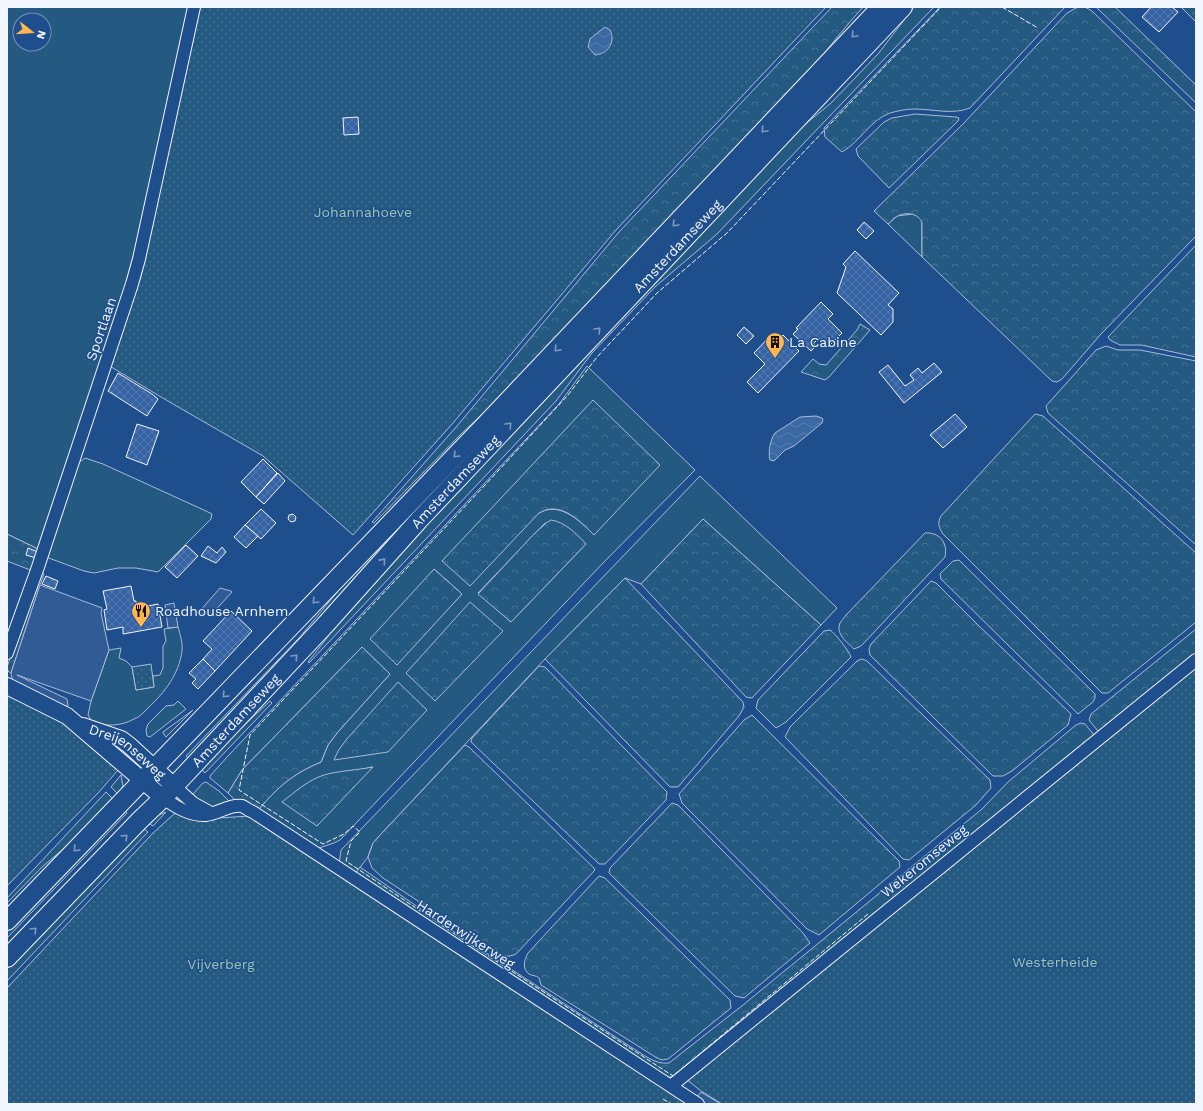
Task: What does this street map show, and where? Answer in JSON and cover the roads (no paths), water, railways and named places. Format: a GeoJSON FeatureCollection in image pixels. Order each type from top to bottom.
{"type":"FeatureCollection","features":[{"type":"Feature","properties":{"kind":"main road","name":"Amsterdamseweg"},"geometry":{"type":"LineString","coordinates":[[7,921],[483,427],[880,7]]}},
{"type":"Feature","properties":{"kind":"main road","name":"Amsterdamseweg"},"geometry":{"type":"LineString","coordinates":[[7,958],[169,792],[326,624],[419,520],[904,7]]}},
{"type":"Feature","properties":{"kind":"main road","name":"Dreijenseweg"},"geometry":{"type":"LineString","coordinates":[[7,686],[67,716],[142,781],[169,792]]}},
{"type":"Feature","properties":{"kind":"main road","name":"Dreijenseweg"},"geometry":{"type":"LineString","coordinates":[[76,723],[121,739],[155,768],[169,792]]}},
{"type":"Feature","properties":{"kind":"street","name":"Sportlaan"},"geometry":{"type":"LineString","coordinates":[[7,653],[38,567],[132,284],[139,259],[194,7]]}},
{"type":"Feature","properties":{"kind":"street","name":"Wekeromseweg"},"geometry":{"type":"LineString","coordinates":[[671,1086],[1196,660]]}},
{"type":"Feature","properties":{"kind":"street","name":"Harderwijkerweg"},"geometry":{"type":"LineString","coordinates":[[169,792],[184,811],[194,814],[212,814],[242,806],[253,812],[698,1104]]}},
{"type":"Feature","properties":{"kind":"water"},"geometry":{"type":"Polygon","coordinates":[[[605,27],[610,30],[612,34],[610,47],[604,52],[595,55],[588,47],[590,39],[605,27]]]}},
{"type":"Feature","properties":{"kind":"water"},"geometry":{"type":"Polygon","coordinates":[[[816,416],[822,418],[822,423],[794,446],[785,450],[774,461],[770,460],[770,446],[775,433],[800,417],[816,416]]]}},
{"type":"Feature","properties":{"kind":"place","name":"La Cabine"},"geometry":{"type":"Point","coordinates":[775,359]}},
{"type":"Feature","properties":{"kind":"place","name":"Roadhouse Arnhem"},"geometry":{"type":"Point","coordinates":[141,628]}},
{"type":"Feature","properties":{"kind":"park label","name":"Johannahoeve"},"geometry":{"type":"Point","coordinates":[363,212]}},
{"type":"Feature","properties":{"kind":"park label","name":"Westerheide"},"geometry":{"type":"Point","coordinates":[1055,962]}},
{"type":"Feature","properties":{"kind":"park label","name":"Vijverberg"},"geometry":{"type":"Point","coordinates":[221,964]}}]}
